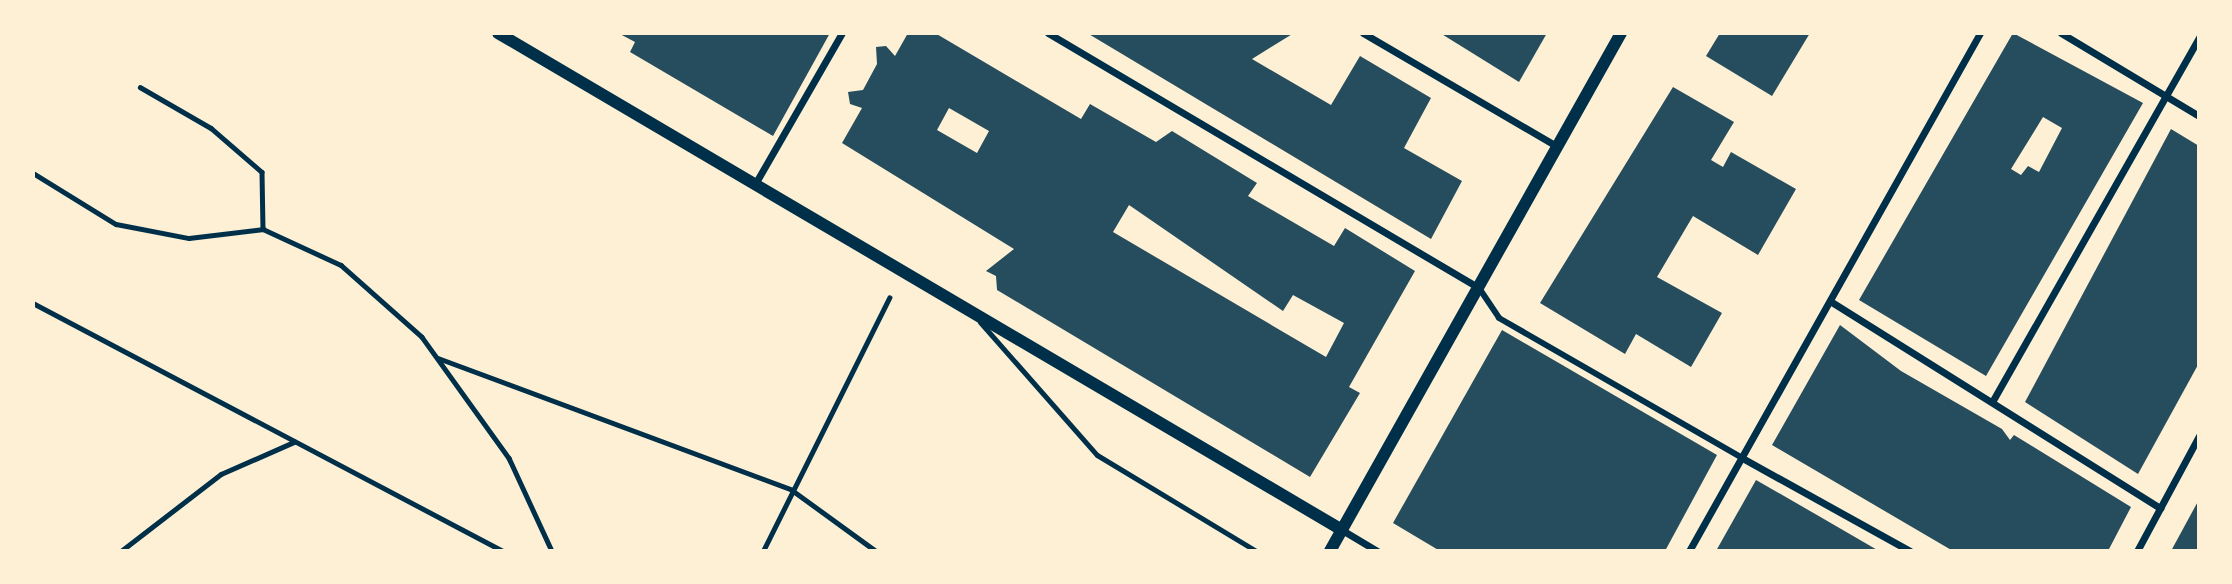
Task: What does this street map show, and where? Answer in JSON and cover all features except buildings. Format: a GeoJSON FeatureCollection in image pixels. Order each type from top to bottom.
{"type":"FeatureCollection","features":[{"type":"Feature","properties":{"kind":"street"},"geometry":{"type":"LineString","coordinates":[[498,33],[1377,551]]}},
{"type":"Feature","properties":{"kind":"street"},"geometry":{"type":"LineString","coordinates":[[754,184],[842,33]]}},
{"type":"Feature","properties":{"kind":"street"},"geometry":{"type":"LineString","coordinates":[[1048,33],[1479,288],[1499,318],[1910,551]]}},
{"type":"Feature","properties":{"kind":"street"},"geometry":{"type":"LineString","coordinates":[[1363,33],[1558,147]]}},
{"type":"Feature","properties":{"kind":"street"},"geometry":{"type":"LineString","coordinates":[[1330,551],[1622,33]]}},
{"type":"Feature","properties":{"kind":"street"},"geometry":{"type":"LineString","coordinates":[[1689,551],[1744,459],[1980,33]]}},
{"type":"Feature","properties":{"kind":"street"},"geometry":{"type":"LineString","coordinates":[[2061,33],[2199,116]]}},
{"type":"Feature","properties":{"kind":"street"},"geometry":{"type":"LineString","coordinates":[[1992,402],[2199,37]]}},
{"type":"Feature","properties":{"kind":"street"},"geometry":{"type":"LineString","coordinates":[[1830,301],[2160,508]]}},
{"type":"Feature","properties":{"kind":"street"},"geometry":{"type":"LineString","coordinates":[[2137,551],[2199,436]]}},
{"type":"Feature","properties":{"kind":"lane"},"geometry":{"type":"LineString","coordinates":[[971,312],[1097,455],[1256,551]]}},
{"type":"Feature","properties":{"kind":"path"},"geometry":{"type":"LineString","coordinates":[[140,87],[211,128],[262,173],[264,229]]}},
{"type":"Feature","properties":{"kind":"path"},"geometry":{"type":"LineString","coordinates":[[33,173],[116,224],[189,238],[264,229],[341,265],[436,357],[509,458],[552,551]]}},
{"type":"Feature","properties":{"kind":"path"},"geometry":{"type":"LineString","coordinates":[[763,551],[902,272]]}},
{"type":"Feature","properties":{"kind":"path"},"geometry":{"type":"LineString","coordinates":[[33,303],[503,551]]}},
{"type":"Feature","properties":{"kind":"path"},"geometry":{"type":"LineString","coordinates":[[436,357],[792,490],[876,551]]}},
{"type":"Feature","properties":{"kind":"path"},"geometry":{"type":"LineString","coordinates":[[121,551],[221,474],[295,441]]}}]}
